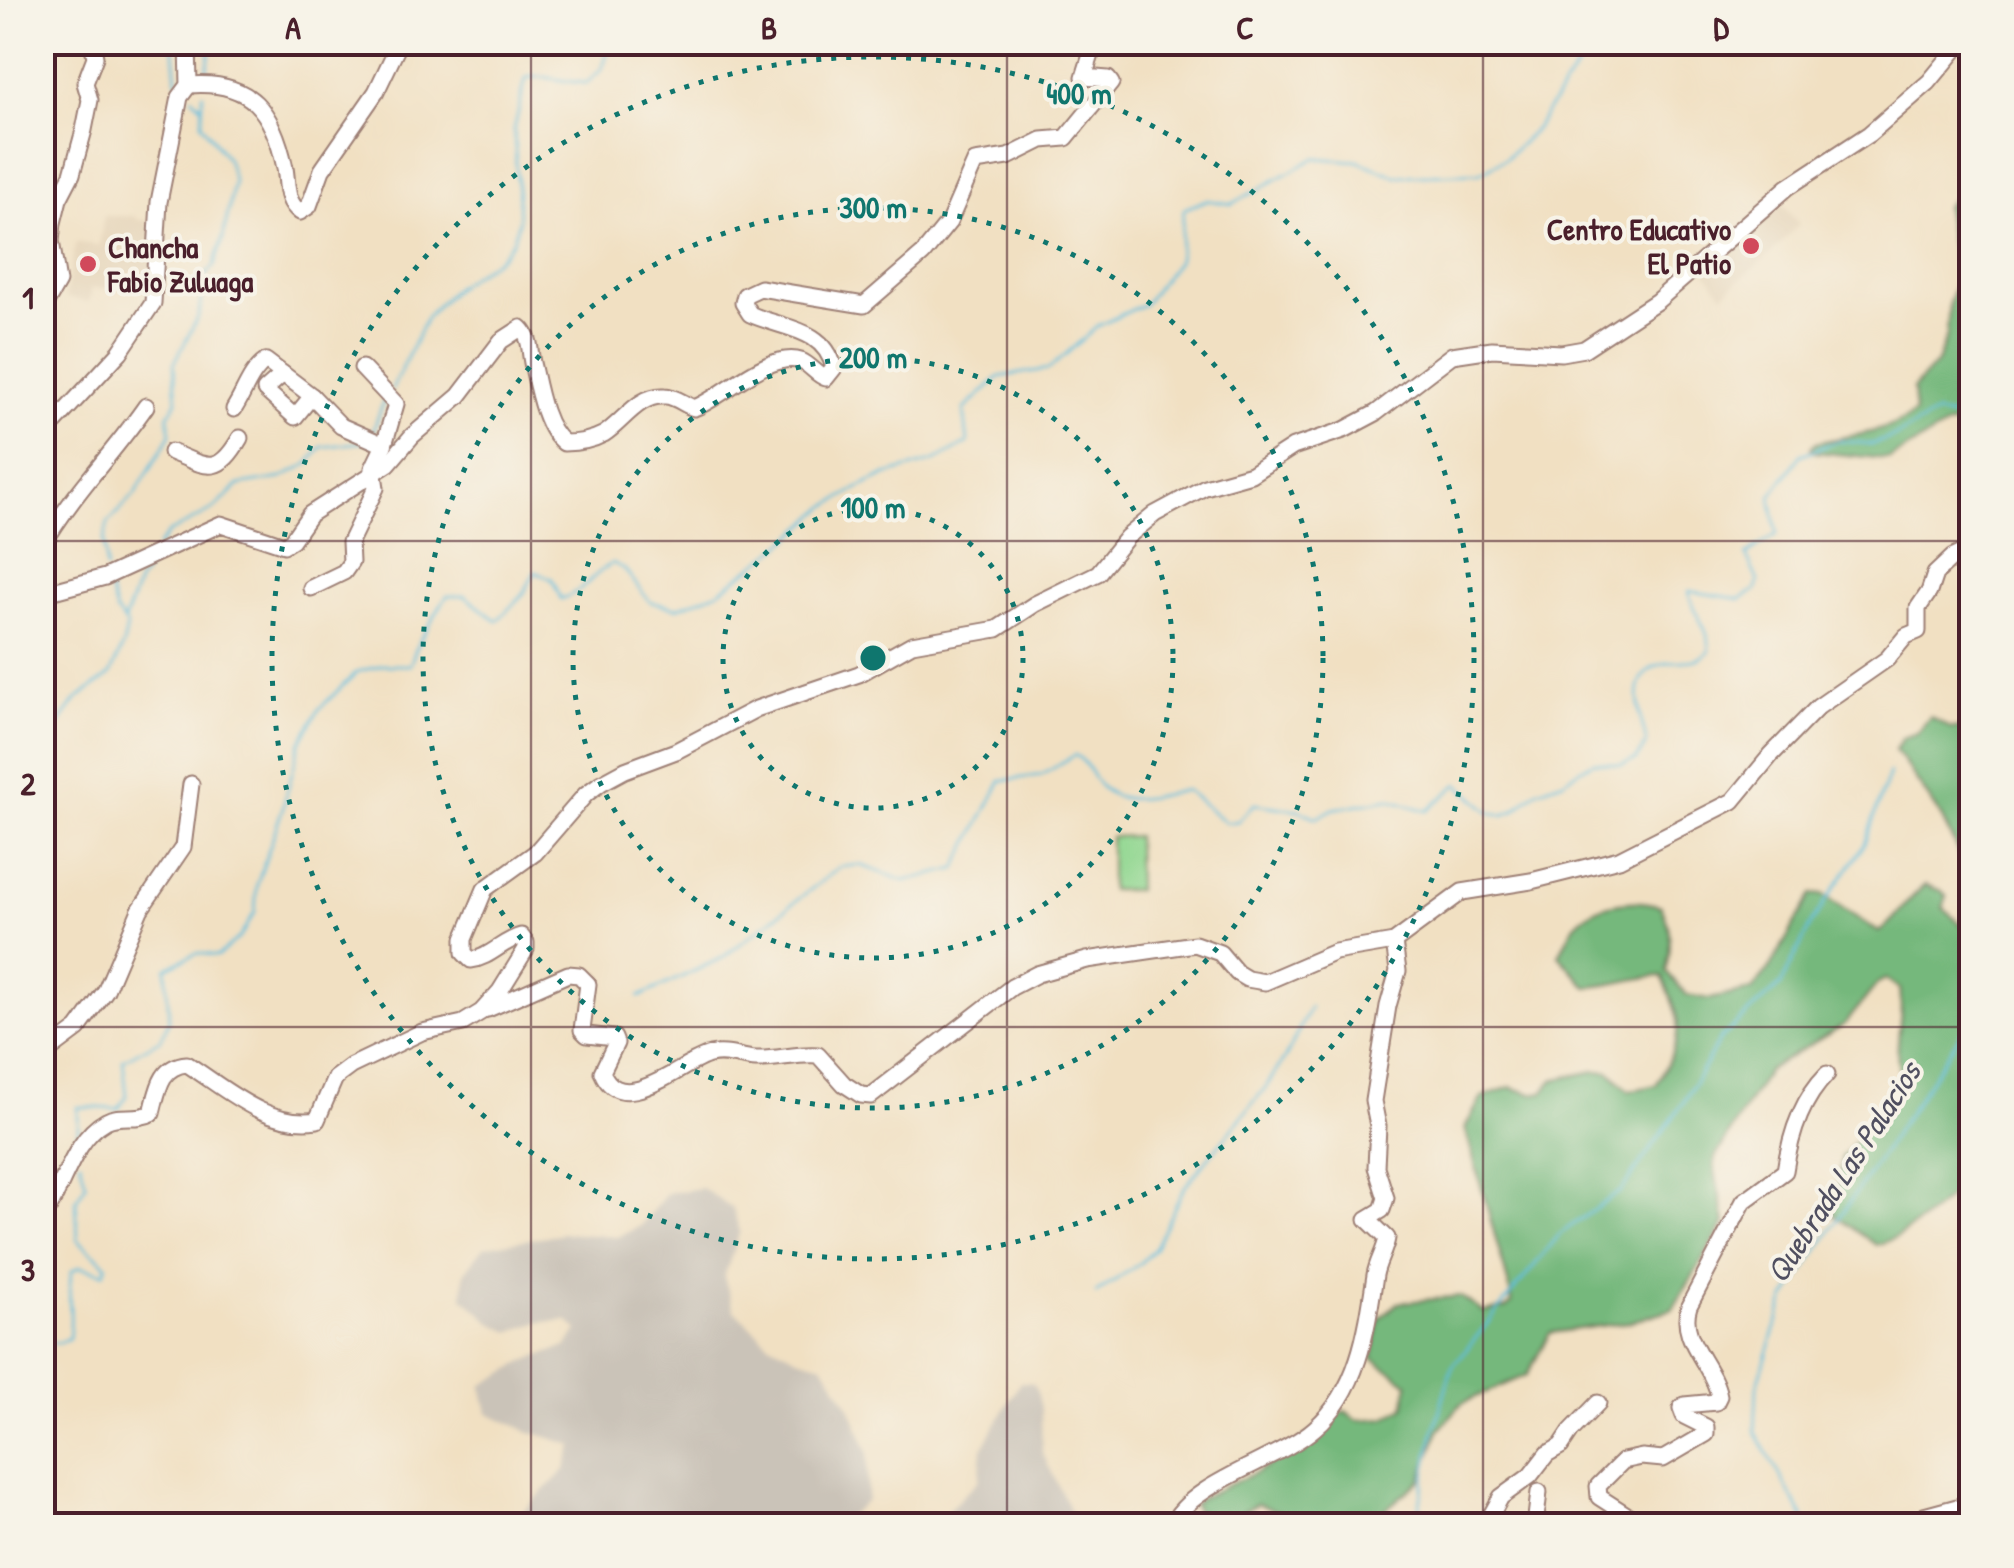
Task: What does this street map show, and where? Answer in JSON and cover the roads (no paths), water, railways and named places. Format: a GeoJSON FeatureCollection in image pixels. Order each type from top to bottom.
{"type":"FeatureCollection","features":[{"type":"Feature","properties":{"kind":"street"},"geometry":{"type":"LineString","coordinates":[[42,310],[58,282],[52,223],[84,130],[90,100],[85,83],[94,57],[92,42]]}},
{"type":"Feature","properties":{"kind":"street"},"geometry":{"type":"LineString","coordinates":[[188,42],[203,84]]}},
{"type":"Feature","properties":{"kind":"street"},"geometry":{"type":"LineString","coordinates":[[42,436],[120,352],[153,303],[160,202],[180,98],[203,84],[242,90],[277,136],[286,190],[293,207],[300,212],[309,206],[327,160],[376,92],[400,42]]}},
{"type":"Feature","properties":{"kind":"street"},"geometry":{"type":"LineString","coordinates":[[42,594],[106,576],[220,524],[284,545],[310,514],[376,472],[459,396],[501,341],[521,328],[528,336],[533,370],[551,430],[564,443],[588,441],[603,434],[632,410],[656,397],[666,396],[694,408],[701,406],[720,391],[787,360],[804,362],[826,378],[834,368],[824,346],[801,330],[750,314],[743,303],[745,295],[760,288],[864,305],[923,254],[949,222],[975,162],[1008,157],[1032,143],[1066,138],[1073,132],[1111,84],[1108,79],[1084,77],[1095,42]]}},
{"type":"Feature","properties":{"kind":"street"},"geometry":{"type":"LineString","coordinates":[[482,1012],[526,949],[521,936],[479,960],[471,960],[464,953],[464,939],[485,889],[535,853],[586,794],[601,783],[776,701],[859,674],[912,644],[997,630],[1035,604],[1098,573],[1127,537],[1154,514],[1205,486],[1250,474],[1293,447],[1344,430],[1376,414],[1452,355],[1492,349],[1561,353],[1584,349],[1655,302],[1788,187],[1869,134],[1929,82],[1962,42]]}},
{"type":"Feature","properties":{"kind":"street"},"geometry":{"type":"LineString","coordinates":[[234,409],[264,361],[312,396],[341,426],[376,442]]}},
{"type":"Feature","properties":{"kind":"street"},"geometry":{"type":"LineString","coordinates":[[311,588],[344,572],[351,562],[350,542],[376,488],[376,442],[396,404],[362,368]]}},
{"type":"Feature","properties":{"kind":"street"},"geometry":{"type":"LineString","coordinates":[[282,374],[265,390],[295,417],[312,396]]}},
{"type":"Feature","properties":{"kind":"street"},"geometry":{"type":"LineString","coordinates":[[42,546],[65,506],[146,406]]}},
{"type":"Feature","properties":{"kind":"street"},"geometry":{"type":"LineString","coordinates":[[171,452],[194,464],[217,463],[230,455],[240,438]]}},
{"type":"Feature","properties":{"kind":"street"},"geometry":{"type":"LineString","coordinates":[[42,1219],[89,1133],[115,1117],[143,1118],[152,1113],[160,1081],[167,1070],[179,1064],[187,1064],[230,1094],[279,1118],[317,1120],[335,1078],[351,1066],[422,1032],[463,1023],[568,974],[579,975],[588,984],[582,1030],[587,1035],[614,1038],[616,1044],[602,1072],[617,1088],[631,1090],[650,1084],[715,1054],[760,1059],[808,1054],[818,1055],[852,1090],[870,1096],[1012,987],[1037,974],[1088,960],[1196,944],[1220,953],[1247,979],[1265,982],[1335,952],[1394,942],[1462,892],[1524,883],[1619,859],[1733,801],[1818,708],[1886,659],[1906,636],[1918,631],[1918,608],[1935,574],[1953,556],[1972,548]]}},
{"type":"Feature","properties":{"kind":"street"},"geometry":{"type":"LineString","coordinates":[[42,1056],[78,1029],[106,990],[140,910],[183,847],[191,784]]}},
{"type":"Feature","properties":{"kind":"street"},"geometry":{"type":"LineString","coordinates":[[1171,1526],[1190,1501],[1312,1431],[1344,1395],[1370,1316],[1386,1238],[1367,1218],[1382,1210],[1386,1198],[1376,1167],[1378,1126],[1373,1101],[1388,1006],[1398,970],[1394,942]]}},
{"type":"Feature","properties":{"kind":"street"},"geometry":{"type":"LineString","coordinates":[[1644,1526],[1599,1497],[1598,1486],[1623,1462],[1642,1457],[1663,1459],[1706,1434],[1706,1427],[1684,1416],[1681,1408],[1716,1402],[1719,1396],[1687,1331],[1689,1306],[1744,1201],[1785,1171],[1807,1100],[1826,1074]]}},
{"type":"Feature","properties":{"kind":"street"},"geometry":{"type":"LineString","coordinates":[[1485,1526],[1501,1497],[1562,1446],[1570,1431],[1598,1403]]}},
{"type":"Feature","properties":{"kind":"street"},"geometry":{"type":"LineString","coordinates":[[1535,1526],[1538,1492]]}},
{"type":"Feature","properties":{"kind":"street"},"geometry":{"type":"LineString","coordinates":[[1918,1526],[1924,1516],[1972,1503]]}},
{"type":"Feature","properties":{"kind":"waterway"},"geometry":{"type":"LineString","coordinates":[[173,42],[177,81]]}},
{"type":"Feature","properties":{"kind":"waterway"},"geometry":{"type":"LineString","coordinates":[[205,80],[212,42]]}},
{"type":"Feature","properties":{"kind":"waterway"},"geometry":{"type":"LineString","coordinates":[[392,389],[427,316],[457,286],[501,256],[513,240],[519,219],[514,130],[526,78],[587,83],[602,69],[611,42]]}},
{"type":"Feature","properties":{"kind":"waterway"},"geometry":{"type":"LineString","coordinates":[[78,1138],[78,1107],[118,1109],[127,1096],[123,1060],[161,1039],[169,1020],[166,968],[197,953],[218,956],[240,937],[255,912],[257,884],[300,743],[319,709],[357,672],[382,665],[410,665],[418,643],[447,596],[465,596],[497,621],[524,593],[535,572],[552,579],[561,599],[613,563],[625,570],[650,602],[677,608],[718,592],[826,507],[886,475],[935,461],[968,443],[964,410],[999,377],[1049,369],[1098,326],[1144,304],[1178,260],[1184,209],[1206,200],[1232,204],[1315,158],[1358,161],[1395,176],[1479,173],[1506,158],[1533,132],[1594,42]]}},
{"type":"Feature","properties":{"kind":"waterway"},"geometry":{"type":"LineString","coordinates":[[106,569],[104,540],[108,523],[135,494],[171,434],[168,416],[177,401],[174,364],[199,315],[204,277],[214,266],[223,238],[234,182],[227,159],[202,124],[203,93]]}},
{"type":"Feature","properties":{"kind":"waterway"},"geometry":{"type":"LineString","coordinates":[[192,97],[201,105]]}},
{"type":"Feature","properties":{"kind":"waterway"},"geometry":{"type":"LineString","coordinates":[[372,434],[384,400]]}},
{"type":"Feature","properties":{"kind":"waterway"},"geometry":{"type":"LineString","coordinates":[[639,997],[722,958],[840,867],[860,865],[905,881],[956,869],[1001,781],[1042,775],[1075,755],[1109,793],[1130,799],[1186,790],[1226,823],[1238,821],[1254,804],[1299,810],[1317,818],[1333,809],[1389,799],[1427,811],[1458,784],[1490,812],[1503,815],[1514,811],[1538,790],[1563,781],[1593,762],[1621,765],[1636,760],[1647,743],[1638,696],[1644,675],[1666,663],[1694,660],[1710,651],[1707,633],[1689,591],[1740,599],[1756,590],[1758,581],[1746,555],[1777,534],[1771,496],[1801,455],[1838,441],[1873,444],[1936,414],[1972,420]]}},
{"type":"Feature","properties":{"kind":"waterway"},"geometry":{"type":"LineString","coordinates":[[157,547],[168,533],[213,510],[239,485],[282,478],[308,464],[322,447],[363,442]]}},
{"type":"Feature","properties":{"kind":"waterway"},"geometry":{"type":"LineString","coordinates":[[124,621],[138,583],[150,564]]}},
{"type":"Feature","properties":{"kind":"waterway"},"geometry":{"type":"LineString","coordinates":[[42,747],[77,699],[110,675],[123,646],[127,626],[116,612],[107,582]]}},
{"type":"Feature","properties":{"kind":"waterway"},"geometry":{"type":"LineString","coordinates":[[1421,1526],[1420,1503],[1434,1430],[1452,1367],[1560,1234],[1622,1190],[1683,1103],[1720,1039],[1781,985],[1812,922],[1865,844],[1889,773]]}},
{"type":"Feature","properties":{"kind":"waterway"},"geometry":{"type":"LineString","coordinates":[[1096,1293],[1154,1249],[1184,1188],[1266,1087],[1310,1007]]}},
{"type":"Feature","properties":{"kind":"waterway","name":"Quebrada Las Palacios"},"geometry":{"type":"LineString","coordinates":[[1804,1526],[1804,1518],[1755,1431],[1757,1386],[1785,1300],[1972,1017]]}},
{"type":"Feature","properties":{"kind":"waterway"},"geometry":{"type":"LineString","coordinates":[[42,1353],[50,1342],[69,1338],[72,1271],[80,1267],[104,1273],[107,1265],[78,1240],[76,1200],[86,1184],[80,1161]]}},
{"type":"Feature","properties":{"kind":"place","name":"Centro Educativo El Patio"},"geometry":{"type":"Point","coordinates":[1751,246]}},
{"type":"Feature","properties":{"kind":"place","name":"Chancha Fabio Zuluaga"},"geometry":{"type":"Point","coordinates":[88,264]}}]}
